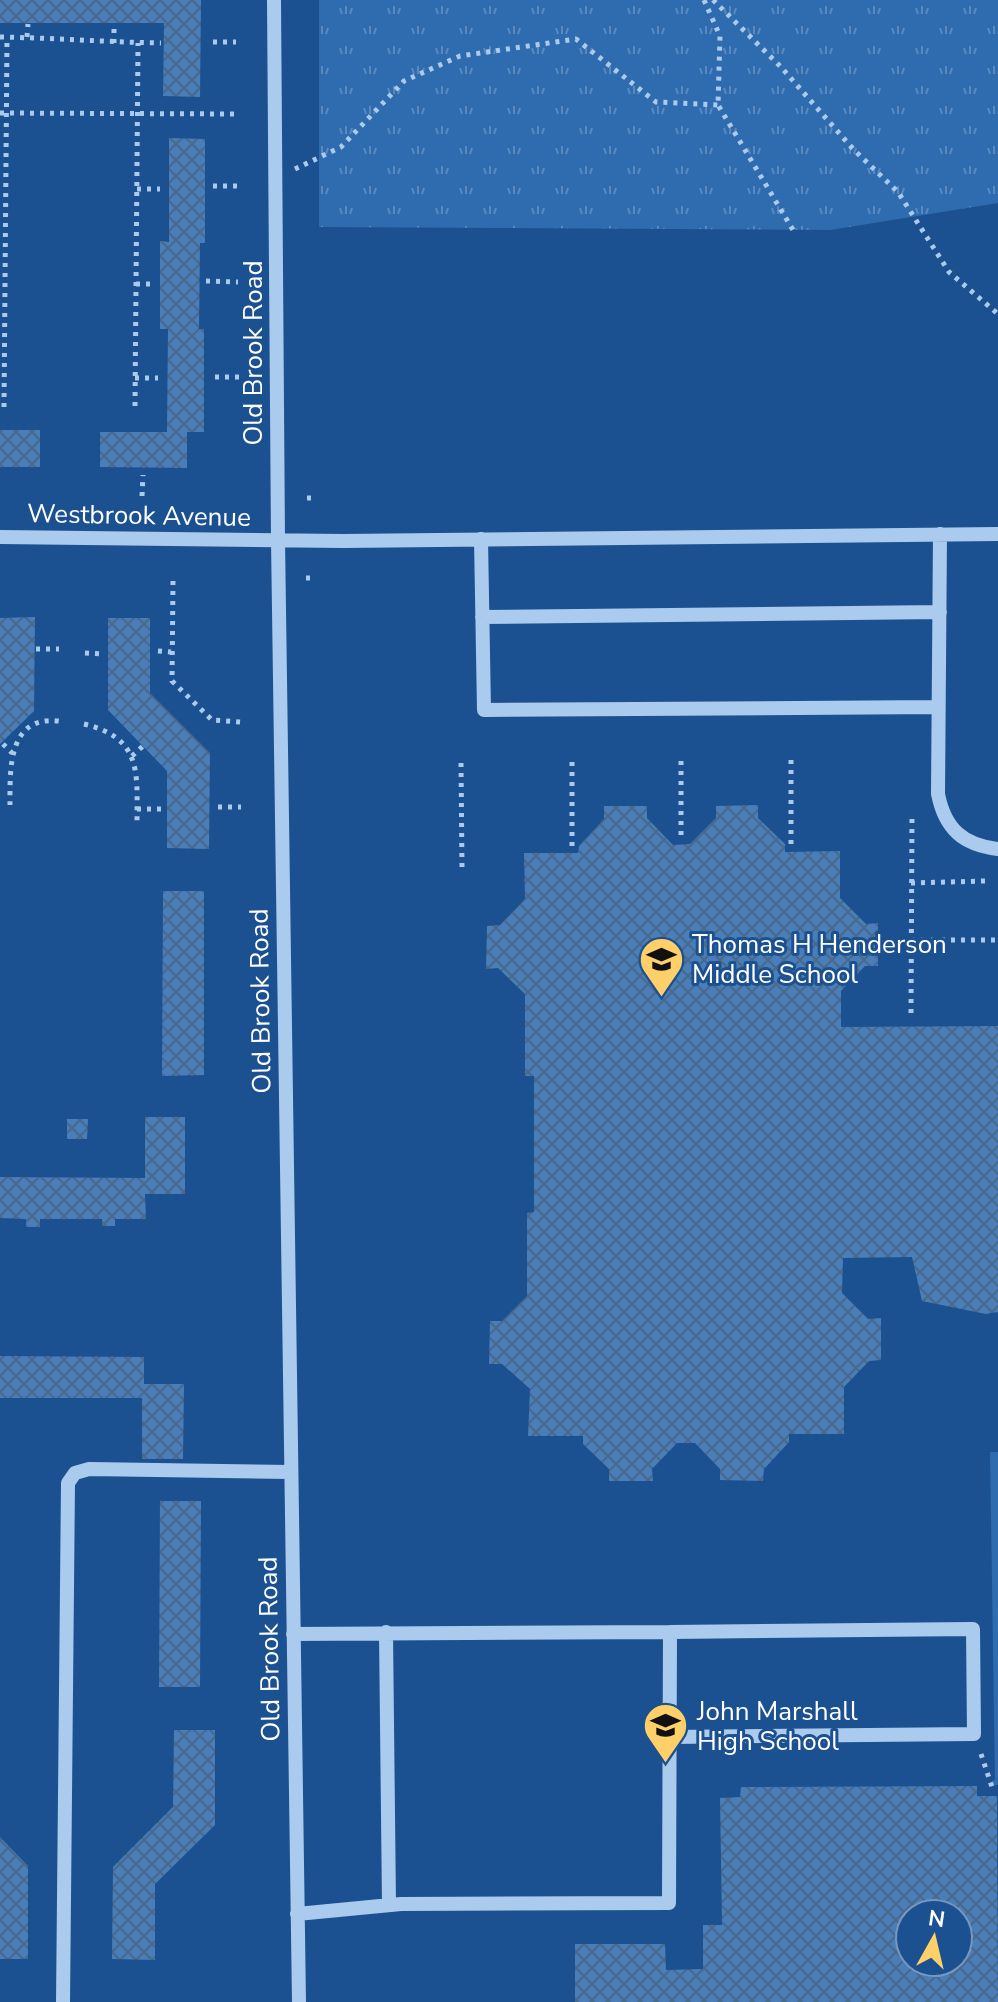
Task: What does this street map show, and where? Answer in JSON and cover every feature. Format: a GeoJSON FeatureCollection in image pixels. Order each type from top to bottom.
{"type":"FeatureCollection","features":[{"type":"Feature","properties":{"kind":"street","name":"Old Brook Road"},"geometry":{"type":"LineString","coordinates":[[274,0],[278,540],[299,2002]]}},
{"type":"Feature","properties":{"kind":"street"},"geometry":{"type":"LineString","coordinates":[[940,534],[938,794],[942,813],[961,836],[973,844],[998,849]]}},
{"type":"Feature","properties":{"kind":"street","name":"Westbrook Avenue"},"geometry":{"type":"LineString","coordinates":[[0,537],[278,540],[998,534]]}},
{"type":"Feature","properties":{"kind":"street"},"geometry":{"type":"LineString","coordinates":[[481,539],[484,710],[938,707]]}},
{"type":"Feature","properties":{"kind":"street"},"geometry":{"type":"LineString","coordinates":[[482,617],[940,612]]}},
{"type":"Feature","properties":{"kind":"street"},"geometry":{"type":"LineString","coordinates":[[63,2002],[68,1483],[75,1473],[89,1469],[290,1472]]}},
{"type":"Feature","properties":{"kind":"street"},"geometry":{"type":"LineString","coordinates":[[293,1634],[973,1629],[974,1734],[669,1737]]}},
{"type":"Feature","properties":{"kind":"street"},"geometry":{"type":"LineString","coordinates":[[386,1632],[389,1905]]}},
{"type":"Feature","properties":{"kind":"street"},"geometry":{"type":"LineString","coordinates":[[297,1914],[389,1905],[669,1903],[670,1632]]}},
{"type":"Feature","properties":{"kind":"path"},"geometry":{"type":"LineString","coordinates":[[704,0],[720,36],[718,105],[793,230]]}},
{"type":"Feature","properties":{"kind":"path"},"geometry":{"type":"LineString","coordinates":[[713,0],[780,66],[854,150],[898,192],[949,272],[998,314]]}},
{"type":"Feature","properties":{"kind":"path"},"geometry":{"type":"LineString","coordinates":[[27,37],[28,24]]}},
{"type":"Feature","properties":{"kind":"path"},"geometry":{"type":"LineString","coordinates":[[114,29],[114,43]]}},
{"type":"Feature","properties":{"kind":"path"},"geometry":{"type":"LineString","coordinates":[[4,407],[4,37],[161,43]]}},
{"type":"Feature","properties":{"kind":"path"},"geometry":{"type":"LineString","coordinates":[[276,178],[341,147],[404,81],[460,56],[576,39],[656,102],[718,105]]}},
{"type":"Feature","properties":{"kind":"path"},"geometry":{"type":"LineString","coordinates":[[213,42],[236,42]]}},
{"type":"Feature","properties":{"kind":"path"},"geometry":{"type":"LineString","coordinates":[[135,406],[138,43]]}},
{"type":"Feature","properties":{"kind":"path"},"geometry":{"type":"LineString","coordinates":[[3,113],[237,114]]}},
{"type":"Feature","properties":{"kind":"path"},"geometry":{"type":"LineString","coordinates":[[213,186],[237,186]]}},
{"type":"Feature","properties":{"kind":"path"},"geometry":{"type":"LineString","coordinates":[[137,189],[160,189]]}},
{"type":"Feature","properties":{"kind":"path"},"geometry":{"type":"LineString","coordinates":[[206,281],[238,282]]}},
{"type":"Feature","properties":{"kind":"path"},"geometry":{"type":"LineString","coordinates":[[136,284],[156,284]]}},
{"type":"Feature","properties":{"kind":"path"},"geometry":{"type":"LineString","coordinates":[[215,377],[239,377]]}},
{"type":"Feature","properties":{"kind":"path"},"geometry":{"type":"LineString","coordinates":[[135,378],[158,378]]}},
{"type":"Feature","properties":{"kind":"path"},"geometry":{"type":"LineString","coordinates":[[142,496],[143,475]]}},
{"type":"Feature","properties":{"kind":"path"},"geometry":{"type":"LineString","coordinates":[[307,498],[316,498]]}},
{"type":"Feature","properties":{"kind":"path"},"geometry":{"type":"LineString","coordinates":[[306,578],[316,578]]}},
{"type":"Feature","properties":{"kind":"path"},"geometry":{"type":"LineString","coordinates":[[173,581],[172,681],[214,722],[241,722]]}},
{"type":"Feature","properties":{"kind":"path"},"geometry":{"type":"LineString","coordinates":[[36,649],[59,649]]}},
{"type":"Feature","properties":{"kind":"path"},"geometry":{"type":"LineString","coordinates":[[158,651],[171,652]]}},
{"type":"Feature","properties":{"kind":"path"},"geometry":{"type":"LineString","coordinates":[[85,653],[105,654]]}},
{"type":"Feature","properties":{"kind":"path"},"geometry":{"type":"LineString","coordinates":[[182,705],[188,697]]}},
{"type":"Feature","properties":{"kind":"path"},"geometry":{"type":"LineString","coordinates":[[10,805],[12,753],[21,737],[33,726],[59,721]]}},
{"type":"Feature","properties":{"kind":"path"},"geometry":{"type":"LineString","coordinates":[[84,724],[110,733],[132,756],[137,773],[137,821]]}},
{"type":"Feature","properties":{"kind":"path"},"geometry":{"type":"LineString","coordinates":[[3,744],[12,753]]}},
{"type":"Feature","properties":{"kind":"path"},"geometry":{"type":"LineString","coordinates":[[132,756],[143,746]]}},
{"type":"Feature","properties":{"kind":"path"},"geometry":{"type":"LineString","coordinates":[[791,760],[791,848]]}},
{"type":"Feature","properties":{"kind":"path"},"geometry":{"type":"LineString","coordinates":[[681,761],[681,838]]}},
{"type":"Feature","properties":{"kind":"path"},"geometry":{"type":"LineString","coordinates":[[572,762],[572,846]]}},
{"type":"Feature","properties":{"kind":"path"},"geometry":{"type":"LineString","coordinates":[[461,763],[462,868]]}},
{"type":"Feature","properties":{"kind":"path"},"geometry":{"type":"LineString","coordinates":[[218,807],[241,807]]}},
{"type":"Feature","properties":{"kind":"path"},"geometry":{"type":"LineString","coordinates":[[137,809],[164,809]]}},
{"type":"Feature","properties":{"kind":"path"},"geometry":{"type":"LineString","coordinates":[[911,1013],[912,815]]}},
{"type":"Feature","properties":{"kind":"path"},"geometry":{"type":"LineString","coordinates":[[911,883],[985,881]]}},
{"type":"Feature","properties":{"kind":"path"},"geometry":{"type":"LineString","coordinates":[[911,940],[998,940]]}},
{"type":"Feature","properties":{"kind":"path"},"geometry":{"type":"LineString","coordinates":[[974,1734],[993,1790]]}},
{"type":"Feature","properties":{"kind":"green space"},"geometry":{"type":"Polygon","coordinates":[[[319,0],[998,0],[998,203],[830,230],[319,227],[319,0]]]}},
{"type":"Feature","properties":{"kind":"green space"},"geometry":{"type":"Polygon","coordinates":[[[990,1452],[998,1452],[998,1785],[991,1785],[995,1780],[990,1452]]]}},
{"type":"Feature","properties":{"kind":"building"},"geometry":{"type":"Polygon","coordinates":[[[0,0],[201,0],[200,97],[163,96],[164,23],[0,23],[0,0]]]}},
{"type":"Feature","properties":{"kind":"building"},"geometry":{"type":"Polygon","coordinates":[[[169,138],[205,139],[205,243],[200,243],[199,329],[204,329],[204,432],[187,432],[187,468],[100,467],[100,432],[167,432],[168,329],[160,329],[160,241],[169,242],[169,138]]]}},
{"type":"Feature","properties":{"kind":"building"},"geometry":{"type":"Polygon","coordinates":[[[0,430],[40,430],[40,467],[0,467],[0,430]]]}},
{"type":"Feature","properties":{"kind":"building"},"geometry":{"type":"Polygon","coordinates":[[[35,617],[34,711],[0,744],[0,618],[35,617]]]}},
{"type":"Feature","properties":{"kind":"building"},"geometry":{"type":"Polygon","coordinates":[[[108,618],[150,618],[150,693],[210,753],[209,849],[167,848],[167,771],[108,710],[108,618]]]}},
{"type":"Feature","properties":{"kind":"building"},"geometry":{"type":"Polygon","coordinates":[[[758,805],[758,818],[785,844],[785,852],[840,851],[840,898],[866,924],[878,923],[878,966],[865,966],[841,991],[841,1027],[998,1026],[998,1312],[986,1314],[922,1301],[912,1257],[843,1258],[842,1293],[868,1319],[881,1318],[881,1360],[869,1361],[844,1387],[844,1434],[789,1434],[789,1442],[764,1469],[763,1481],[720,1480],[720,1469],[695,1443],[677,1443],[652,1469],[653,1481],[609,1481],[609,1469],[583,1444],[583,1436],[528,1436],[530,1389],[502,1364],[489,1364],[490,1321],[502,1321],[527,1296],[527,1213],[534,1212],[534,1076],[525,1076],[525,994],[498,968],[486,969],[487,926],[500,925],[525,899],[524,853],[578,853],[579,846],[604,819],[604,806],[647,806],[647,818],[673,845],[690,844],[716,818],[716,806],[758,805]]]}},
{"type":"Feature","properties":{"kind":"building"},"geometry":{"type":"Polygon","coordinates":[[[163,891],[204,891],[204,1075],[162,1076],[163,891]]]}},
{"type":"Feature","properties":{"kind":"building"},"geometry":{"type":"Polygon","coordinates":[[[145,1117],[185,1117],[185,1194],[145,1194],[146,1219],[115,1219],[115,1226],[102,1226],[102,1219],[40,1219],[40,1227],[26,1227],[26,1219],[0,1218],[0,1177],[145,1178],[145,1117]]]}},
{"type":"Feature","properties":{"kind":"building"},"geometry":{"type":"Polygon","coordinates":[[[67,1119],[88,1119],[87,1139],[67,1139],[67,1119]]]}},
{"type":"Feature","properties":{"kind":"building"},"geometry":{"type":"Polygon","coordinates":[[[0,1356],[144,1357],[144,1384],[184,1384],[183,1459],[142,1459],[142,1398],[0,1398],[0,1356]]]}},
{"type":"Feature","properties":{"kind":"building"},"geometry":{"type":"Polygon","coordinates":[[[160,1501],[201,1501],[200,1687],[159,1687],[160,1501]]]}},
{"type":"Feature","properties":{"kind":"building"},"geometry":{"type":"Polygon","coordinates":[[[174,1730],[215,1730],[215,1825],[155,1884],[155,1960],[112,1959],[113,1867],[173,1807],[174,1730]]]}},
{"type":"Feature","properties":{"kind":"building"},"geometry":{"type":"Polygon","coordinates":[[[977,1786],[977,1796],[997,1796],[998,2002],[575,2002],[575,1944],[665,1944],[666,1970],[703,1969],[703,1925],[722,1925],[720,1798],[740,1797],[741,1787],[977,1786]]]}},
{"type":"Feature","properties":{"kind":"building"},"geometry":{"type":"Polygon","coordinates":[[[0,1837],[28,1866],[28,1959],[0,1959],[0,1837]]]}},
{"type":"Feature","properties":{"kind":"place","name":"Thomas H Henderson Middle School"},"geometry":{"type":"Point","coordinates":[661,998]}},
{"type":"Feature","properties":{"kind":"place","name":"John Marshall High School"},"geometry":{"type":"Point","coordinates":[666,1765]}}]}
